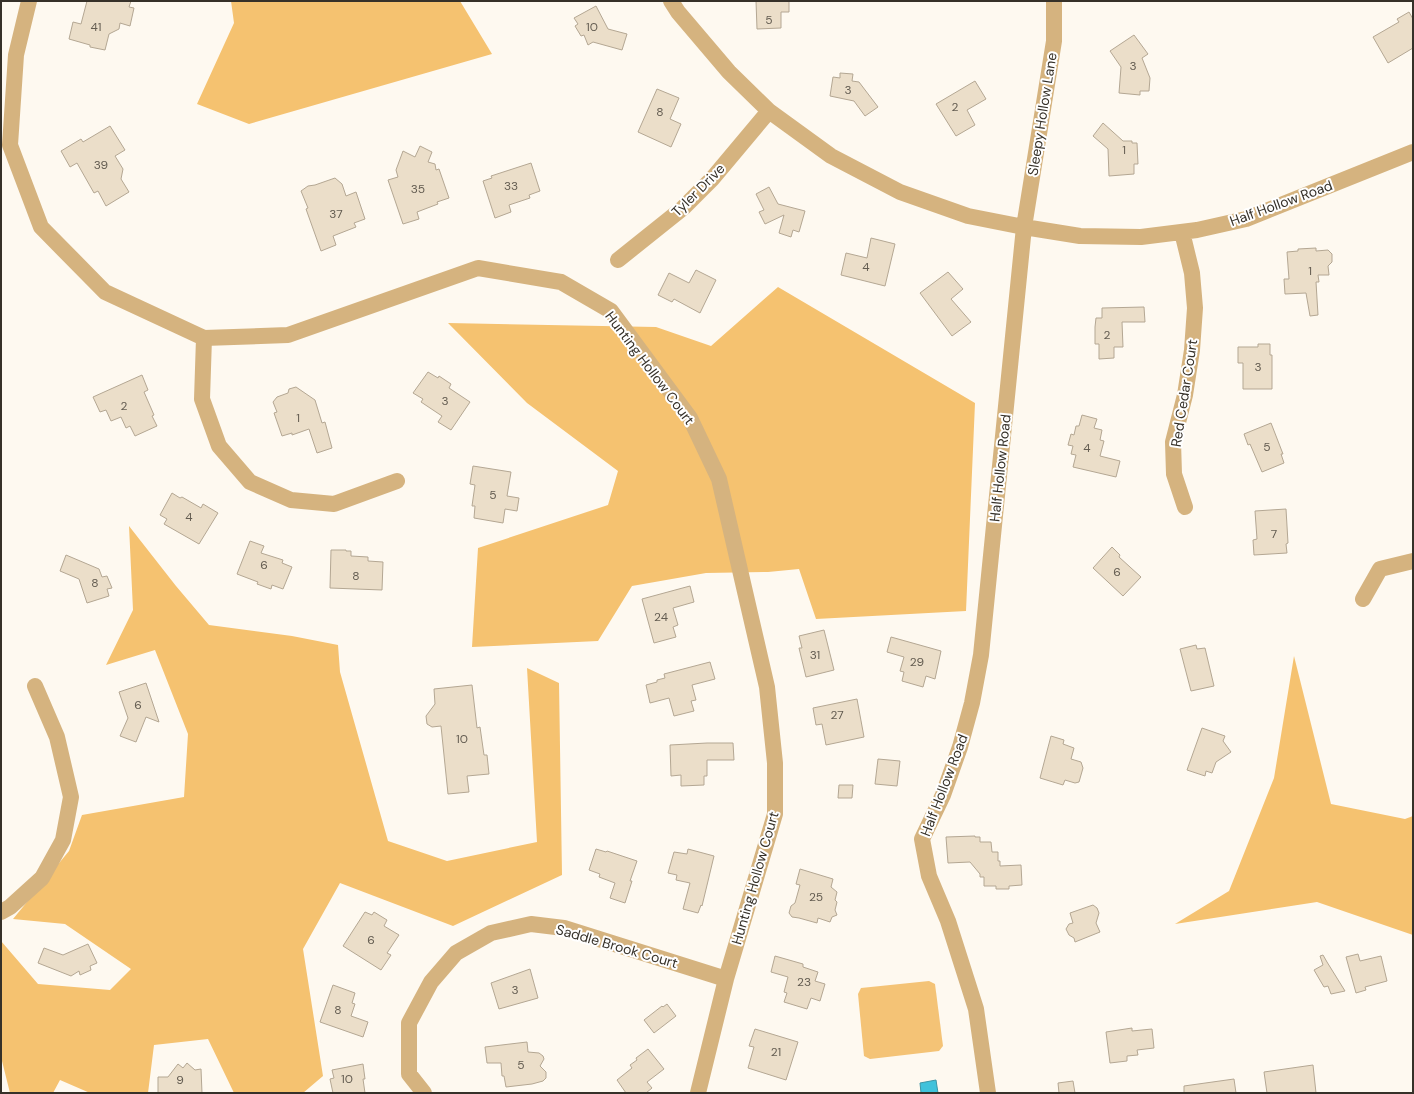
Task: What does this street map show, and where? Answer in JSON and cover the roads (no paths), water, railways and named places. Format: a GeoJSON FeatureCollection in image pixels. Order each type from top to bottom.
{"type":"FeatureCollection","features":[{"type":"Feature","properties":{"kind":"street","name":"Hunting Hollow Court"},"geometry":{"type":"LineString","coordinates":[[29,1],[16,55],[10,145],[41,227],[105,292],[204,338],[288,335],[478,268],[560,282],[610,311],[690,418],[718,479],[767,687],[775,763],[775,814],[726,979],[698,1093]]}},
{"type":"Feature","properties":{"kind":"street"},"geometry":{"type":"LineString","coordinates":[[671,1],[678,12],[729,72],[769,111],[832,156],[900,192],[968,216],[1024,227]]}},
{"type":"Feature","properties":{"kind":"street","name":"Sleepy Hollow Lane"},"geometry":{"type":"LineString","coordinates":[[1024,227],[1054,41],[1054,1]]}},
{"type":"Feature","properties":{"kind":"street","name":"Tyler Drive"},"geometry":{"type":"LineString","coordinates":[[618,260],[684,208],[712,179],[769,111]]}},
{"type":"Feature","properties":{"kind":"street","name":"Half Hollow Road"},"geometry":{"type":"LineString","coordinates":[[988,1093],[976,1009],[948,921],[929,876],[922,839],[943,795],[960,747],[972,703],[981,655],[1024,227],[1080,236],[1141,237],[1197,230],[1246,219],[1413,152]]}},
{"type":"Feature","properties":{"kind":"street","name":"Red Cedar Court"},"geometry":{"type":"LineString","coordinates":[[1182,232],[1192,273],[1195,308],[1192,350],[1185,395],[1173,442],[1174,474],[1185,507]]}},
{"type":"Feature","properties":{"kind":"street"},"geometry":{"type":"LineString","coordinates":[[204,338],[202,399],[220,446],[250,482],[291,500],[334,504],[397,481]]}},
{"type":"Feature","properties":{"kind":"street"},"geometry":{"type":"LineString","coordinates":[[1362,599],[1380,569],[1413,561]]}},
{"type":"Feature","properties":{"kind":"street"},"geometry":{"type":"LineString","coordinates":[[1,912],[10,907],[42,878],[63,840],[71,797],[57,737],[35,686]]}},
{"type":"Feature","properties":{"kind":"street","name":"Saddle Brook Court"},"geometry":{"type":"LineString","coordinates":[[424,1093],[409,1074],[409,1023],[431,982],[456,953],[491,933],[531,924],[564,928],[726,979]]}},
{"type":"Feature","properties":{"kind":"water"},"geometry":{"type":"Polygon","coordinates":[[[936,1080],[938,1093],[921,1093],[920,1083],[936,1080]]]}}]}
